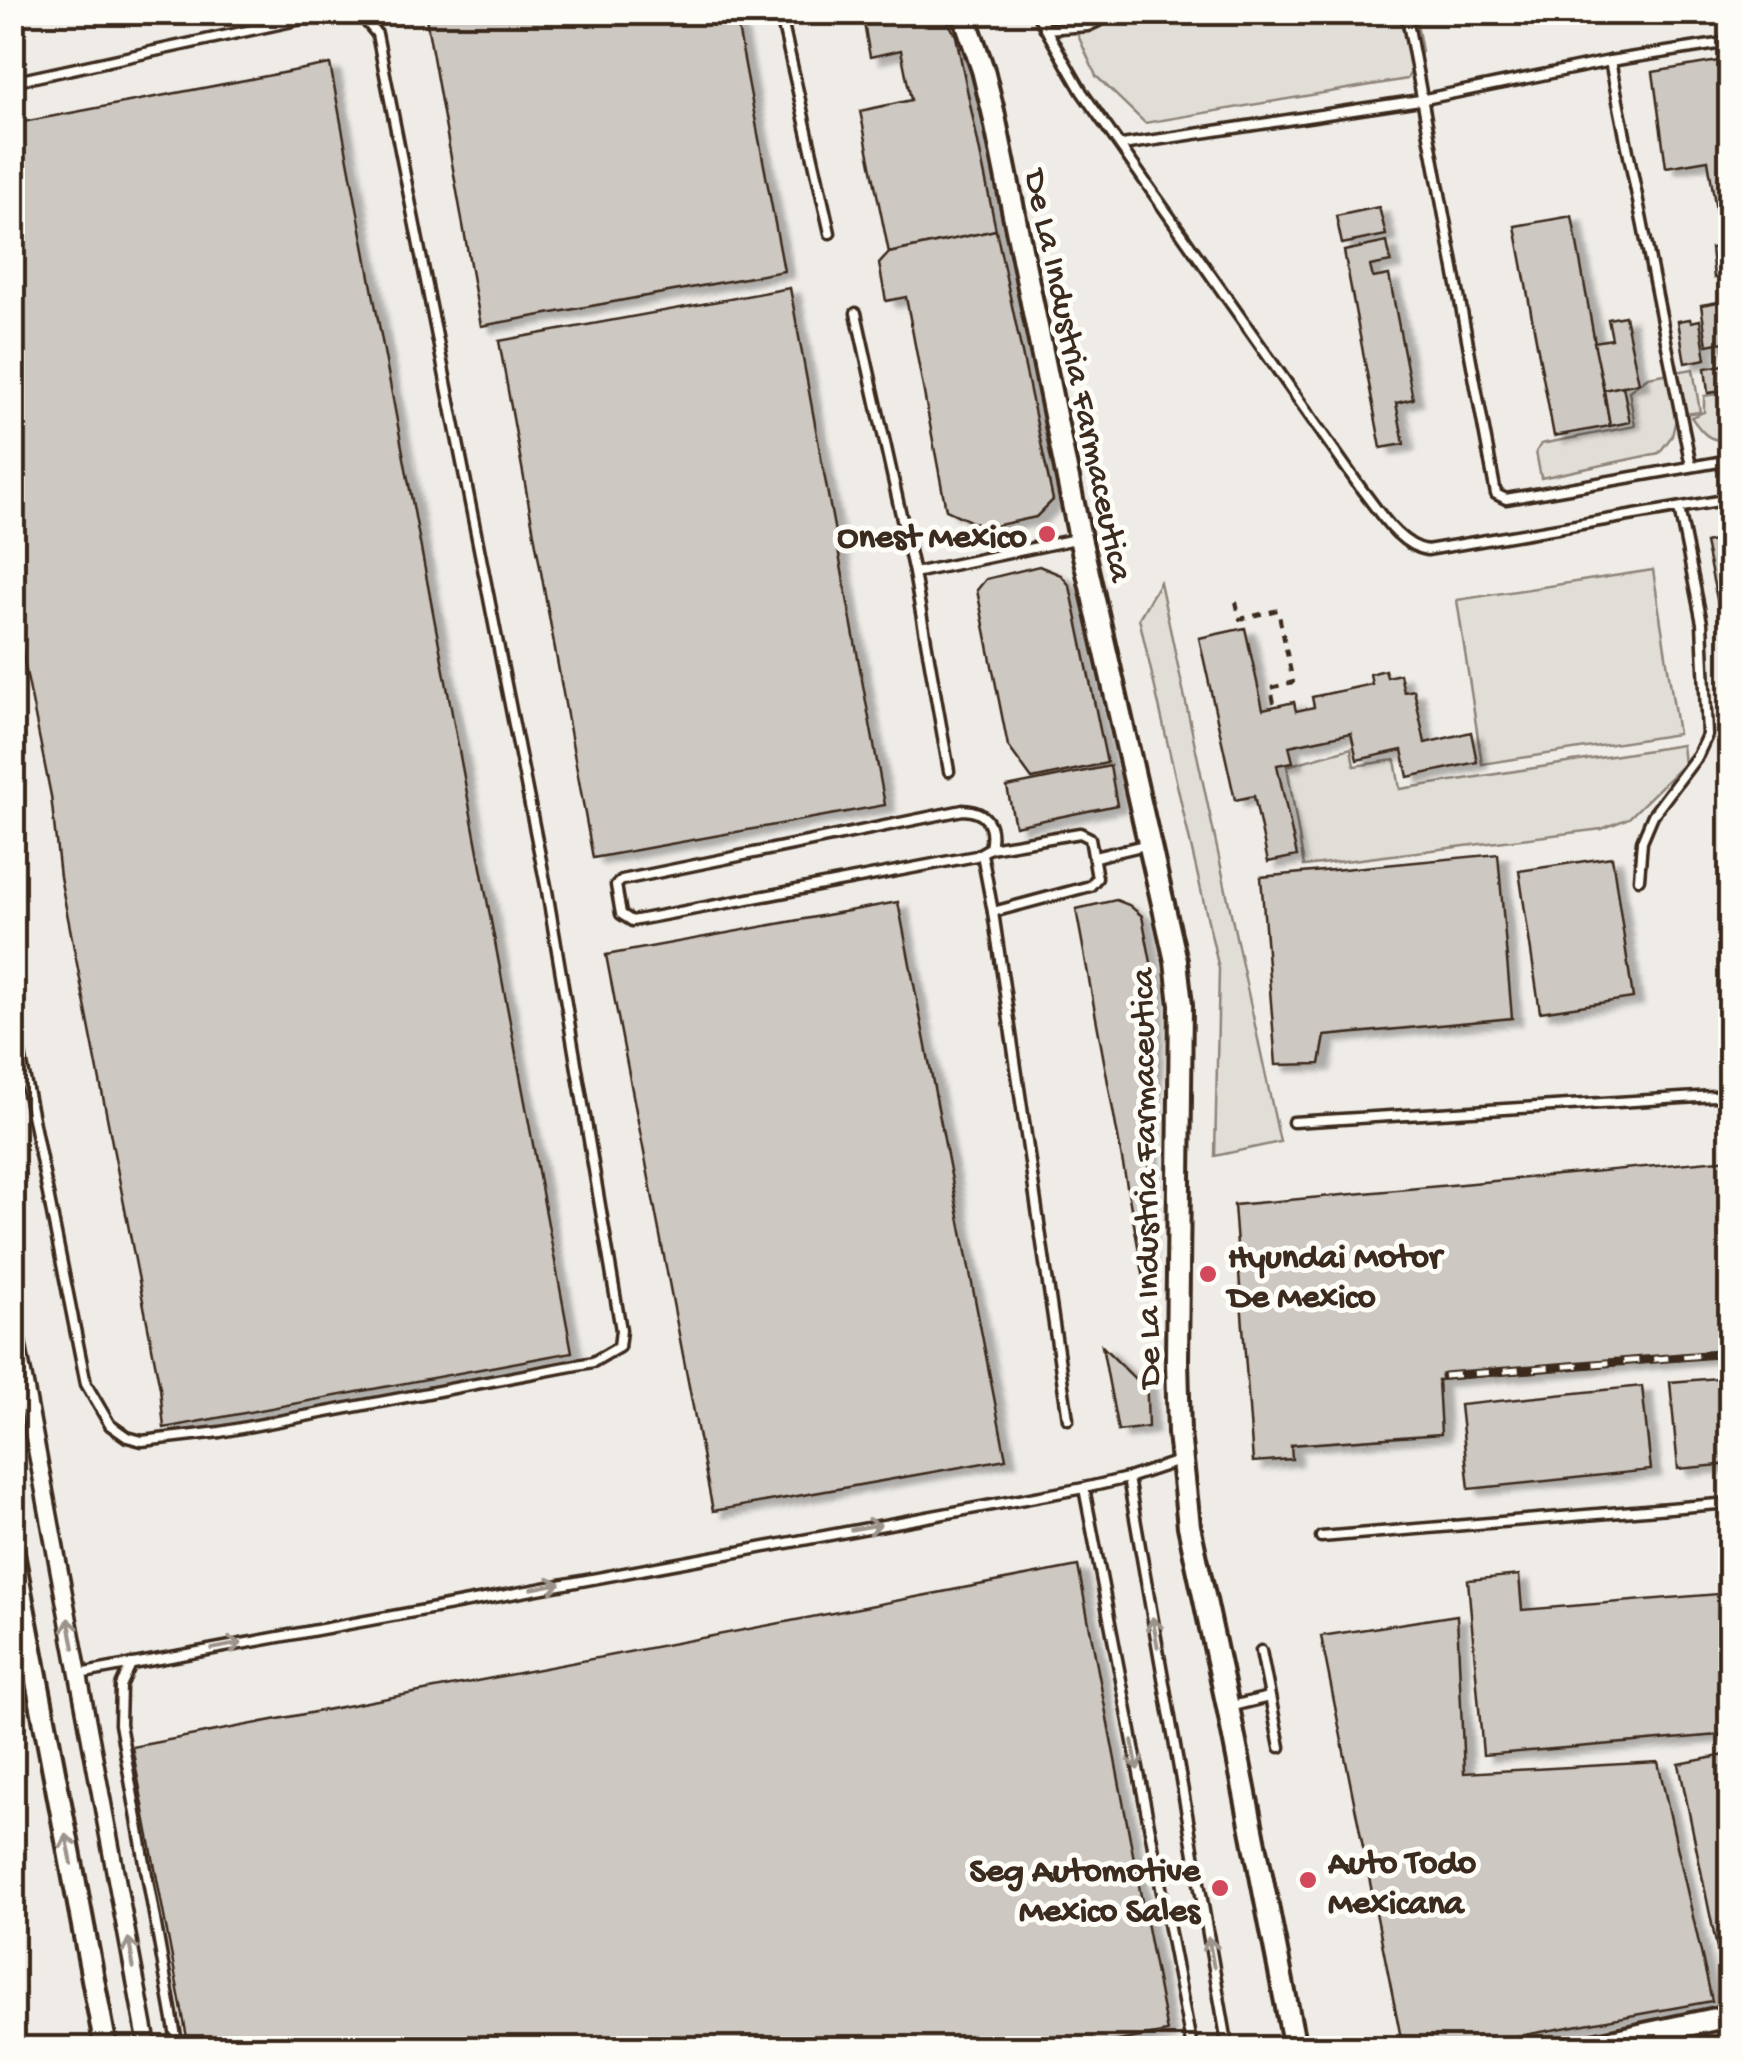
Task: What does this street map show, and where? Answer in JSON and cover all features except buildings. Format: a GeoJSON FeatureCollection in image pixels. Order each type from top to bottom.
{"type":"FeatureCollection","features":[{"type":"Feature","properties":{"kind":"main road","name":"De La Industria Farmaceutica"},"geometry":{"type":"LineString","coordinates":[[964,16],[994,111],[1080,538],[1167,910],[1181,1005],[1178,1434],[1189,1526],[1228,1707],[1288,2046]]}},
{"type":"Feature","properties":{"kind":"main road"},"geometry":{"type":"LineString","coordinates":[[12,1548],[106,2048]]}},
{"type":"Feature","properties":{"kind":"main road"},"geometry":{"type":"LineString","coordinates":[[1578,2048],[1730,2016]]}},
{"type":"Feature","properties":{"kind":"street"},"geometry":{"type":"LineString","coordinates":[[12,1317],[148,2048]]}},
{"type":"Feature","properties":{"kind":"lane"},"geometry":{"type":"LineString","coordinates":[[12,82],[334,12]]}},
{"type":"Feature","properties":{"kind":"lane"},"geometry":{"type":"LineString","coordinates":[[12,1014],[86,1384],[110,1425],[127,1437],[142,1441],[220,1432],[594,1362],[619,1346],[622,1330],[547,891],[377,34],[358,12]]}},
{"type":"Feature","properties":{"kind":"lane"},"geometry":{"type":"LineString","coordinates":[[780,12],[830,233]]}},
{"type":"Feature","properties":{"kind":"lane"},"geometry":{"type":"LineString","coordinates":[[1036,12],[1082,92],[1362,490],[1397,533],[1413,546],[1427,550],[1730,499]]}},
{"type":"Feature","properties":{"kind":"lane"},"geometry":{"type":"LineString","coordinates":[[1045,29],[1088,26],[1118,12]]}},
{"type":"Feature","properties":{"kind":"lane"},"geometry":{"type":"LineString","coordinates":[[1406,12],[1496,494],[1506,499],[1730,460]]}},
{"type":"Feature","properties":{"kind":"lane"},"geometry":{"type":"LineString","coordinates":[[1122,145],[1420,100],[1610,61],[1730,42]]}},
{"type":"Feature","properties":{"kind":"lane"},"geometry":{"type":"LineString","coordinates":[[1610,61],[1691,466]]}},
{"type":"Feature","properties":{"kind":"lane"},"geometry":{"type":"LineString","coordinates":[[856,313],[914,573],[949,771]]}},
{"type":"Feature","properties":{"kind":"lane"},"geometry":{"type":"LineString","coordinates":[[1639,878],[1642,841],[1653,815],[1698,755],[1706,735],[1702,623],[1679,508]]}},
{"type":"Feature","properties":{"kind":"lane"},"geometry":{"type":"LineString","coordinates":[[914,573],[1080,538]]}},
{"type":"Feature","properties":{"kind":"lane"},"geometry":{"type":"LineString","coordinates":[[993,912],[1090,886],[1097,878],[1090,838],[1085,833],[986,851],[632,921],[621,914],[616,885],[622,880],[963,810],[981,813],[988,820],[993,835],[986,851],[993,912],[1068,1419]]}},
{"type":"Feature","properties":{"kind":"lane"},"geometry":{"type":"LineString","coordinates":[[1095,857],[1151,844]]}},
{"type":"Feature","properties":{"kind":"lane"},"geometry":{"type":"LineString","coordinates":[[1292,1122],[1730,1096]]}},
{"type":"Feature","properties":{"kind":"lane"},"geometry":{"type":"LineString","coordinates":[[79,1674],[1084,1488],[1183,1460]]}},
{"type":"Feature","properties":{"kind":"lane"},"geometry":{"type":"LineString","coordinates":[[1128,1478],[1228,2048]]}},
{"type":"Feature","properties":{"kind":"lane"},"geometry":{"type":"LineString","coordinates":[[1084,1488],[1192,2048]]}},
{"type":"Feature","properties":{"kind":"lane"},"geometry":{"type":"LineString","coordinates":[[1321,1537],[1730,1503]]}},
{"type":"Feature","properties":{"kind":"lane"},"geometry":{"type":"LineString","coordinates":[[1261,1652],[1280,1747]]}},
{"type":"Feature","properties":{"kind":"lane"},"geometry":{"type":"LineString","coordinates":[[131,1664],[121,1686],[121,1734],[178,2048]]}},
{"type":"Feature","properties":{"kind":"lane"},"geometry":{"type":"LineString","coordinates":[[1228,1707],[1269,1698]]}},
{"type":"Feature","properties":{"kind":"path"},"geometry":{"type":"LineString","coordinates":[[1236,602],[1240,619],[1278,610],[1293,682],[1271,688],[1274,703]]}},
{"type":"Feature","properties":{"kind":"shaded area"},"geometry":{"type":"Polygon","coordinates":[[[13,13],[1730,13],[1730,2048],[13,2048],[13,13]]]}},
{"type":"Feature","properties":{"kind":"shaded area"},"geometry":{"type":"Polygon","coordinates":[[[1415,13],[1422,51],[1407,79],[1145,123],[1096,76],[1069,15],[1415,13]]]}},
{"type":"Feature","properties":{"kind":"shaded area"},"geometry":{"type":"Polygon","coordinates":[[[1693,369],[1700,412],[1677,415],[1672,436],[1659,453],[1541,478],[1536,452],[1541,444],[1635,426],[1629,391],[1648,377],[1693,369]]]}},
{"type":"Feature","properties":{"kind":"shaded area"},"geometry":{"type":"Polygon","coordinates":[[[1730,392],[1730,440],[1712,438],[1691,417],[1704,412],[1704,396],[1730,392]]]}},
{"type":"Feature","properties":{"kind":"shaded area"},"geometry":{"type":"Polygon","coordinates":[[[1653,570],[1678,734],[1482,764],[1457,600],[1653,570]]]}},
{"type":"Feature","properties":{"kind":"shaded area"},"geometry":{"type":"Polygon","coordinates":[[[1160,582],[1280,1142],[1215,1156],[1219,969],[1139,618],[1160,582]]]}},
{"type":"Feature","properties":{"kind":"shaded area"},"geometry":{"type":"Polygon","coordinates":[[[1682,745],[1684,764],[1629,818],[1602,829],[1304,866],[1287,766],[1351,748],[1354,766],[1395,760],[1400,789],[1682,745]]]}},
{"type":"Feature","properties":{"kind":"railway"},"geometry":{"type":"LineString","coordinates":[[1444,1376],[1730,1353]]}},
{"type":"Feature","properties":{"kind":"place","name":"Onest Mexico"},"geometry":{"type":"Point","coordinates":[1047,534]}},
{"type":"Feature","properties":{"kind":"place","name":"Hyundai Motor De Mexico"},"geometry":{"type":"Point","coordinates":[1208,1274]}},
{"type":"Feature","properties":{"kind":"place","name":"Auto Todo Mexicana"},"geometry":{"type":"Point","coordinates":[1308,1880]}},
{"type":"Feature","properties":{"kind":"place","name":"Seg Automotive Mexico Sales"},"geometry":{"type":"Point","coordinates":[1220,1888]}}]}
